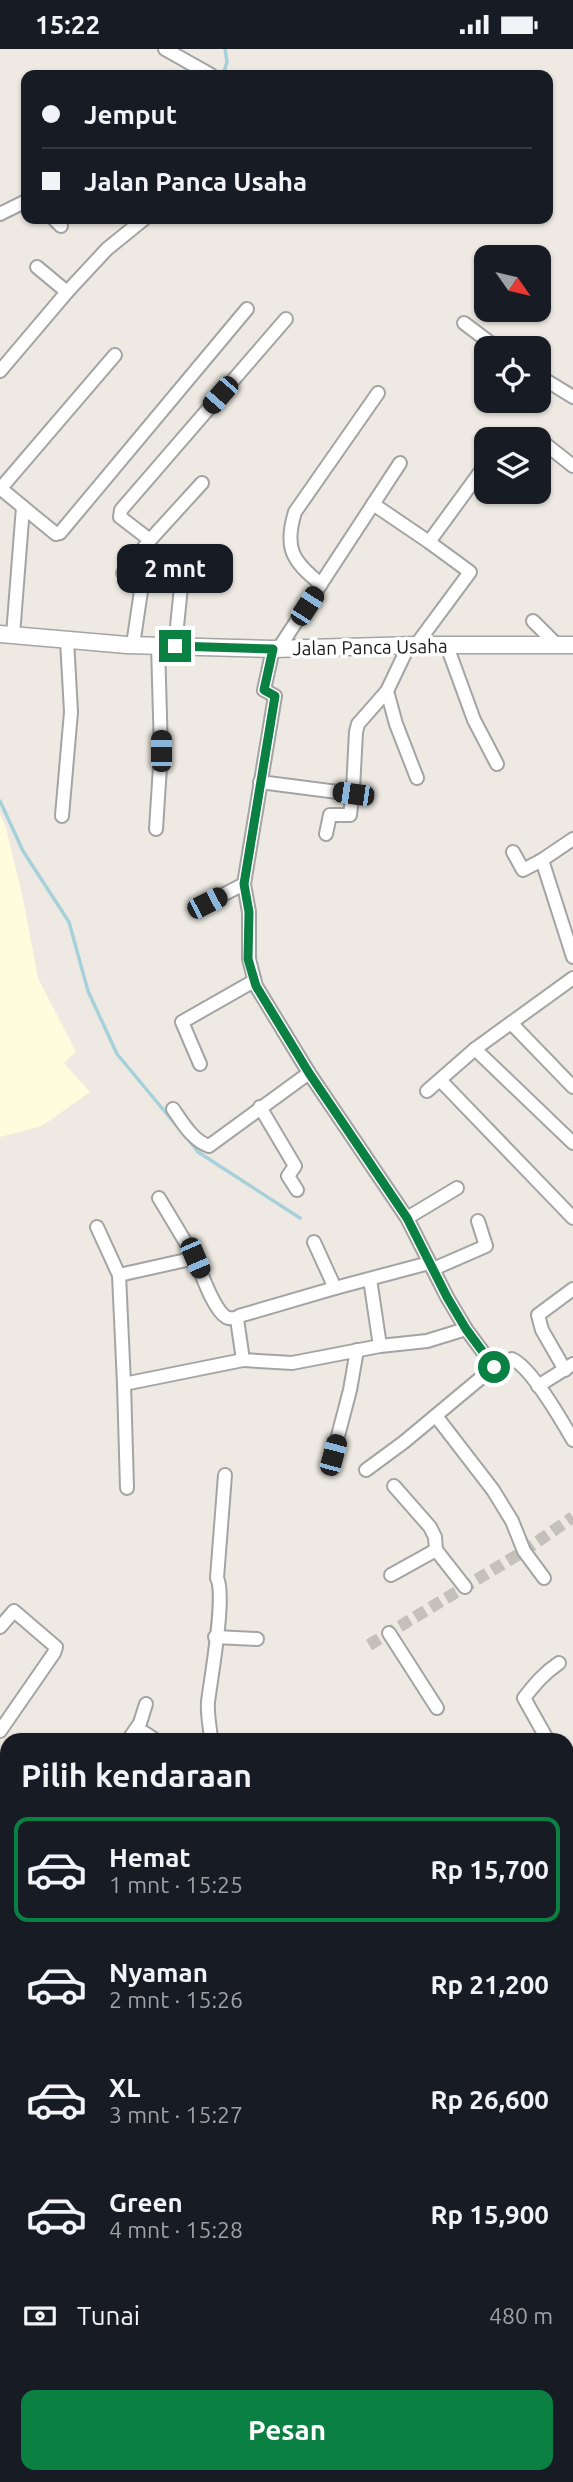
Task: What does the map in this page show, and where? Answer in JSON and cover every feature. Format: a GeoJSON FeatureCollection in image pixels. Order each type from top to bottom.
{"type":"FeatureCollection","features":[{"type":"Feature","properties":{"kind":"street"},"geometry":{"type":"LineString","coordinates":[[165,49],[196,70]]}},
{"type":"Feature","properties":{"kind":"street"},"geometry":{"type":"LineString","coordinates":[[0,214],[21,204]]}},
{"type":"Feature","properties":{"kind":"street"},"geometry":{"type":"LineString","coordinates":[[0,371],[107,249],[138,224]]}},
{"type":"Feature","properties":{"kind":"street"},"geometry":{"type":"LineString","coordinates":[[37,267],[67,292]]}},
{"type":"Feature","properties":{"kind":"street"},"geometry":{"type":"LineString","coordinates":[[115,355],[0,488],[56,534],[60,533],[247,309]]}},
{"type":"Feature","properties":{"kind":"street"},"geometry":{"type":"LineString","coordinates":[[150,540],[120,517],[121,510],[286,319]]}},
{"type":"Feature","properties":{"kind":"street"},"geometry":{"type":"LineString","coordinates":[[464,323],[482,336]]}},
{"type":"Feature","properties":{"kind":"street"},"geometry":{"type":"LineString","coordinates":[[551,383],[573,397]]}},
{"type":"Feature","properties":{"kind":"street"},"geometry":{"type":"LineString","coordinates":[[321,584],[302,569],[289,545],[295,512],[378,393]]}},
{"type":"Feature","properties":{"kind":"street"},"geometry":{"type":"LineString","coordinates":[[551,449],[573,466]]}},
{"type":"Feature","properties":{"kind":"street"},"geometry":{"type":"LineString","coordinates":[[400,463],[276,648],[264,690],[275,696],[244,884],[249,912],[248,959],[254,981],[309,1073],[407,1218],[466,1329],[494,1367]]}},
{"type":"Feature","properties":{"kind":"street"},"geometry":{"type":"LineString","coordinates":[[429,542],[474,480]]}},
{"type":"Feature","properties":{"kind":"street"},"geometry":{"type":"LineString","coordinates":[[133,645],[141,591],[123,573],[202,482]]}},
{"type":"Feature","properties":{"kind":"street"},"geometry":{"type":"LineString","coordinates":[[326,834],[330,815],[350,815],[358,724],[387,691],[412,646],[470,572],[373,504]]}},
{"type":"Feature","properties":{"kind":"street"},"geometry":{"type":"LineString","coordinates":[[7,635],[23,507]]}},
{"type":"Feature","properties":{"kind":"street"},"geometry":{"type":"LineString","coordinates":[[156,829],[167,646],[181,587]]}},
{"type":"Feature","properties":{"kind":"street"},"geometry":{"type":"LineString","coordinates":[[533,621],[565,645]]}},
{"type":"Feature","properties":{"kind":"street","name":"Jalan Panca Usaha"},"geometry":{"type":"LineString","coordinates":[[7,635],[133,645],[276,648],[565,645]]}},
{"type":"Feature","properties":{"kind":"street"},"geometry":{"type":"LineString","coordinates":[[62,816],[71,712],[67,640]]}},
{"type":"Feature","properties":{"kind":"street"},"geometry":{"type":"LineString","coordinates":[[447,646],[474,720],[497,764]]}},
{"type":"Feature","properties":{"kind":"street"},"geometry":{"type":"LineString","coordinates":[[387,691],[396,724],[417,778]]}},
{"type":"Feature","properties":{"kind":"street"},"geometry":{"type":"LineString","coordinates":[[260,782],[353,794]]}},
{"type":"Feature","properties":{"kind":"street"},"geometry":{"type":"LineString","coordinates":[[513,852],[523,870],[573,839]]}},
{"type":"Feature","properties":{"kind":"street"},"geometry":{"type":"LineString","coordinates":[[542,860],[573,957]]}},
{"type":"Feature","properties":{"kind":"street"},"geometry":{"type":"LineString","coordinates":[[198,911],[207,903],[244,884]]}},
{"type":"Feature","properties":{"kind":"street"},"geometry":{"type":"LineString","coordinates":[[427,1091],[475,1049],[573,979]]}},
{"type":"Feature","properties":{"kind":"street"},"geometry":{"type":"LineString","coordinates":[[200,1064],[182,1022],[254,981]]}},
{"type":"Feature","properties":{"kind":"street"},"geometry":{"type":"LineString","coordinates":[[511,1023],[573,1087]]}},
{"type":"Feature","properties":{"kind":"street"},"geometry":{"type":"LineString","coordinates":[[475,1049],[573,1143]]}},
{"type":"Feature","properties":{"kind":"street"},"geometry":{"type":"LineString","coordinates":[[173,1109],[192,1134],[206,1146],[214,1143],[309,1073]]}},
{"type":"Feature","properties":{"kind":"street"},"geometry":{"type":"LineString","coordinates":[[440,1080],[573,1218]]}},
{"type":"Feature","properties":{"kind":"street"},"geometry":{"type":"LineString","coordinates":[[260,1107],[295,1166],[288,1176],[297,1190]]}},
{"type":"Feature","properties":{"kind":"street"},"geometry":{"type":"LineString","coordinates":[[407,1218],[457,1188]]}},
{"type":"Feature","properties":{"kind":"street"},"geometry":{"type":"LineString","coordinates":[[159,1198],[195,1258],[213,1299],[224,1315],[230,1318],[238,1318],[240,1315],[370,1279],[431,1266],[486,1246],[478,1221]]}},
{"type":"Feature","properties":{"kind":"street"},"geometry":{"type":"LineString","coordinates":[[97,1227],[119,1275],[127,1488]]}},
{"type":"Feature","properties":{"kind":"street"},"geometry":{"type":"LineString","coordinates":[[314,1242],[335,1289]]}},
{"type":"Feature","properties":{"kind":"street"},"geometry":{"type":"LineString","coordinates":[[119,1275],[195,1258]]}},
{"type":"Feature","properties":{"kind":"street"},"geometry":{"type":"LineString","coordinates":[[370,1279],[380,1346]]}},
{"type":"Feature","properties":{"kind":"street"},"geometry":{"type":"LineString","coordinates":[[538,1386],[569,1367],[542,1330],[538,1317],[540,1311],[573,1289]]}},
{"type":"Feature","properties":{"kind":"street"},"geometry":{"type":"LineString","coordinates":[[238,1318],[243,1360]]}},
{"type":"Feature","properties":{"kind":"street"},"geometry":{"type":"LineString","coordinates":[[124,1384],[243,1360],[284,1364],[380,1346],[427,1341],[466,1329]]}},
{"type":"Feature","properties":{"kind":"street"},"geometry":{"type":"LineString","coordinates":[[333,1455],[351,1390],[357,1350]]}},
{"type":"Feature","properties":{"kind":"street"},"geometry":{"type":"LineString","coordinates":[[366,1470],[494,1367],[515,1360],[538,1386],[572,1436]]}},
{"type":"Feature","properties":{"kind":"street"},"geometry":{"type":"LineString","coordinates":[[436,1416],[493,1490],[512,1521],[524,1551],[544,1578]]}},
{"type":"Feature","properties":{"kind":"street"},"geometry":{"type":"LineString","coordinates":[[210,1733],[208,1706],[225,1475]]}},
{"type":"Feature","properties":{"kind":"street"},"geometry":{"type":"LineString","coordinates":[[394,1486],[430,1527],[435,1537],[436,1551],[466,1587]]}},
{"type":"Feature","properties":{"kind":"street"},"geometry":{"type":"LineString","coordinates":[[391,1576],[436,1551]]}},
{"type":"Feature","properties":{"kind":"street"},"geometry":{"type":"LineString","coordinates":[[0,1731],[56,1647],[16,1611],[12,1611],[4,1621]]}},
{"type":"Feature","properties":{"kind":"street"},"geometry":{"type":"LineString","coordinates":[[389,1633],[437,1708]]}},
{"type":"Feature","properties":{"kind":"street"},"geometry":{"type":"LineString","coordinates":[[215,1637],[257,1639]]}},
{"type":"Feature","properties":{"kind":"street"},"geometry":{"type":"LineString","coordinates":[[544,1733],[524,1698],[535,1687],[541,1675],[559,1663]]}},
{"type":"Feature","properties":{"kind":"street"},"geometry":{"type":"LineString","coordinates":[[133,1733],[146,1704]]}},
{"type":"Feature","properties":{"kind":"street"},"geometry":{"type":"LineString","coordinates":[[137,1728],[145,1733]]}},
{"type":"Feature","properties":{"kind":"shaded area"},"geometry":{"type":"Polygon","coordinates":[[[0,814],[6,828],[23,899],[38,978],[76,1052],[64,1063],[90,1092],[42,1126],[0,1137],[0,814]]]}},
{"type":"Feature","properties":{"kind":"waterway"},"geometry":{"type":"LineString","coordinates":[[225,49],[227,62],[225,70]]}},
{"type":"Feature","properties":{"kind":"waterway"},"geometry":{"type":"LineString","coordinates":[[0,801],[23,851],[69,922],[88,991],[117,1054],[181,1131]]}},
{"type":"Feature","properties":{"kind":"waterway"},"geometry":{"type":"LineString","coordinates":[[186,1136],[198,1152],[300,1218]]}},
{"type":"Feature","properties":{"kind":"tunnel"},"geometry":{"type":"LineString","coordinates":[[369,1645],[524,1551],[573,1517]]}},
{"type":"Feature","properties":{"kind":"route"},"geometry":{"type":"LineString","coordinates":[[175,646],[273,649],[264,690],[275,696],[244,884],[249,912],[248,959],[252,978],[309,1073],[407,1218],[447,1297],[494,1367]]}}]}
